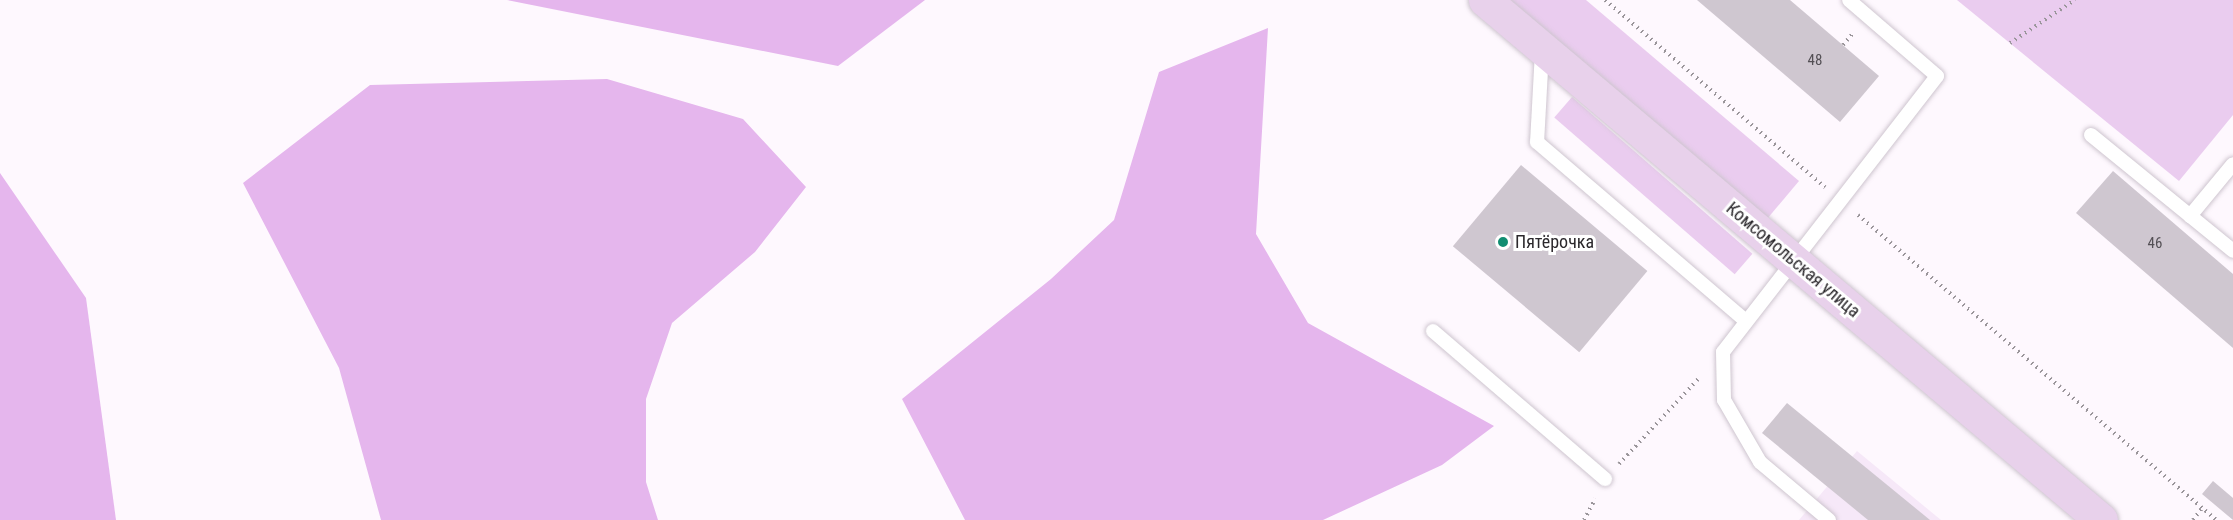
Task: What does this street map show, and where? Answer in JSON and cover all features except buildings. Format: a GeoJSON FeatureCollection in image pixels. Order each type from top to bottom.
{"type":"FeatureCollection","features":[{"type":"Feature","properties":{"kind":"main road","name":"Комсомольская улица"},"geometry":{"type":"LineString","coordinates":[[1485,0],[2101,520]]}},
{"type":"Feature","properties":{"kind":"lane"},"geometry":{"type":"LineString","coordinates":[[1829,520],[1760,462],[1724,400],[1723,352],[1937,76],[1849,0]]}},
{"type":"Feature","properties":{"kind":"lane"},"geometry":{"type":"LineString","coordinates":[[1543,49],[1538,142],[1746,321]]}},
{"type":"Feature","properties":{"kind":"lane"},"geometry":{"type":"LineString","coordinates":[[2091,135],[2233,251]]}},
{"type":"Feature","properties":{"kind":"lane"},"geometry":{"type":"LineString","coordinates":[[2190,216],[2233,164]]}},
{"type":"Feature","properties":{"kind":"lane"},"geometry":{"type":"LineString","coordinates":[[1433,331],[1605,479]]}},
{"type":"Feature","properties":{"kind":"path"},"geometry":{"type":"LineString","coordinates":[[1605,0],[2216,520]]}},
{"type":"Feature","properties":{"kind":"path"},"geometry":{"type":"LineString","coordinates":[[2010,43],[2075,0]]}},
{"type":"Feature","properties":{"kind":"path"},"geometry":{"type":"LineString","coordinates":[[1584,520],[1605,479],[1723,352]]}},
{"type":"Feature","properties":{"kind":"path"},"geometry":{"type":"LineString","coordinates":[[2193,520],[2202,508]]}},
{"type":"Feature","properties":{"kind":"shaded area"},"geometry":{"type":"Polygon","coordinates":[[[507,0],[925,0],[838,66],[507,0]]]}},
{"type":"Feature","properties":{"kind":"shaded area"},"geometry":{"type":"Polygon","coordinates":[[[1509,0],[1586,0],[1799,181],[1767,219],[1509,0]]]}},
{"type":"Feature","properties":{"kind":"shaded area"},"geometry":{"type":"Polygon","coordinates":[[[1957,0],[2233,0],[2233,115],[2179,181],[1957,0]]]}},
{"type":"Feature","properties":{"kind":"shaded area"},"geometry":{"type":"Polygon","coordinates":[[[1268,28],[1256,234],[1308,323],[1494,426],[1442,465],[1323,520],[965,520],[902,399],[1051,279],[1114,220],[1159,72],[1268,28]]]}},
{"type":"Feature","properties":{"kind":"shaded area"},"geometry":{"type":"Polygon","coordinates":[[[607,79],[743,119],[806,187],[755,252],[672,323],[646,399],[646,482],[658,520],[381,520],[339,368],[243,183],[370,85],[607,79]]]}},
{"type":"Feature","properties":{"kind":"shaded area"},"geometry":{"type":"Polygon","coordinates":[[[1572,97],[1752,254],[1735,274],[1554,117],[1572,97]]]}},
{"type":"Feature","properties":{"kind":"shaded area"},"geometry":{"type":"Polygon","coordinates":[[[0,173],[86,298],[116,520],[0,520],[0,173]]]}},
{"type":"Feature","properties":{"kind":"shaded area"},"geometry":{"type":"Polygon","coordinates":[[[1857,451],[1941,520],[1799,520],[1857,451]]]}},
{"type":"Feature","properties":{"kind":"place","name":"Пятёрочка"},"geometry":{"type":"Point","coordinates":[1503,242]}}]}
